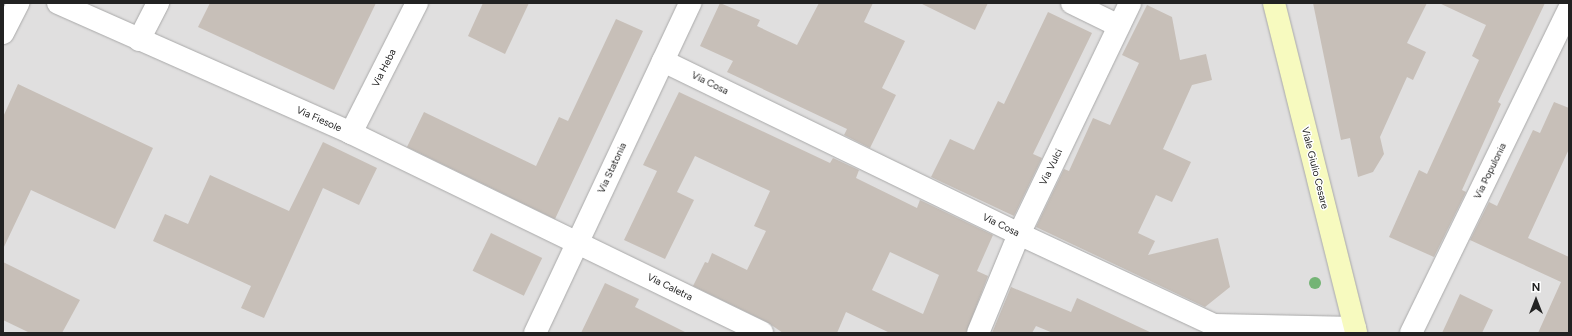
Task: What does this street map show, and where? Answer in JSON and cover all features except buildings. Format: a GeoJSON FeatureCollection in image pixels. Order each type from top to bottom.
{"type":"FeatureCollection","features":[{"type":"Feature","properties":{"kind":"main road","name":"Viale Giulio Cesare"},"geometry":{"type":"LineString","coordinates":[[1274,3],[1356,330]]}},
{"type":"Feature","properties":{"kind":"street"},"geometry":{"type":"LineString","coordinates":[[3,32],[18,3]]}},
{"type":"Feature","properties":{"kind":"street","name":"Via Fiesole"},"geometry":{"type":"LineString","coordinates":[[58,3],[351,133],[577,242]]}},
{"type":"Feature","properties":{"kind":"street"},"geometry":{"type":"LineString","coordinates":[[139,40],[158,3]]}},
{"type":"Feature","properties":{"kind":"street","name":"Via Heba"},"geometry":{"type":"LineString","coordinates":[[351,133],[417,3]]}},
{"type":"Feature","properties":{"kind":"street","name":"Via Statonia"},"geometry":{"type":"LineString","coordinates":[[535,333],[690,3]]}},
{"type":"Feature","properties":{"kind":"street"},"geometry":{"type":"LineString","coordinates":[[1072,3],[1119,26]]}},
{"type":"Feature","properties":{"kind":"street","name":"Via Vulci"},"geometry":{"type":"LineString","coordinates":[[978,333],[1019,234],[1130,3]]}},
{"type":"Feature","properties":{"kind":"street","name":"Via Populonia"},"geometry":{"type":"LineString","coordinates":[[1411,333],[1569,9]]}},
{"type":"Feature","properties":{"kind":"street","name":"Via Cosa"},"geometry":{"type":"LineString","coordinates":[[663,60],[1019,234],[1214,325],[1356,330]]}},
{"type":"Feature","properties":{"kind":"street","name":"Via Caletra"},"geometry":{"type":"LineString","coordinates":[[577,242],[762,333]]}},
{"type":"Feature","properties":{"kind":"shaded area"},"geometry":{"type":"Polygon","coordinates":[[[3,3],[1569,3],[1569,333],[3,333],[3,3]]]}}]}
